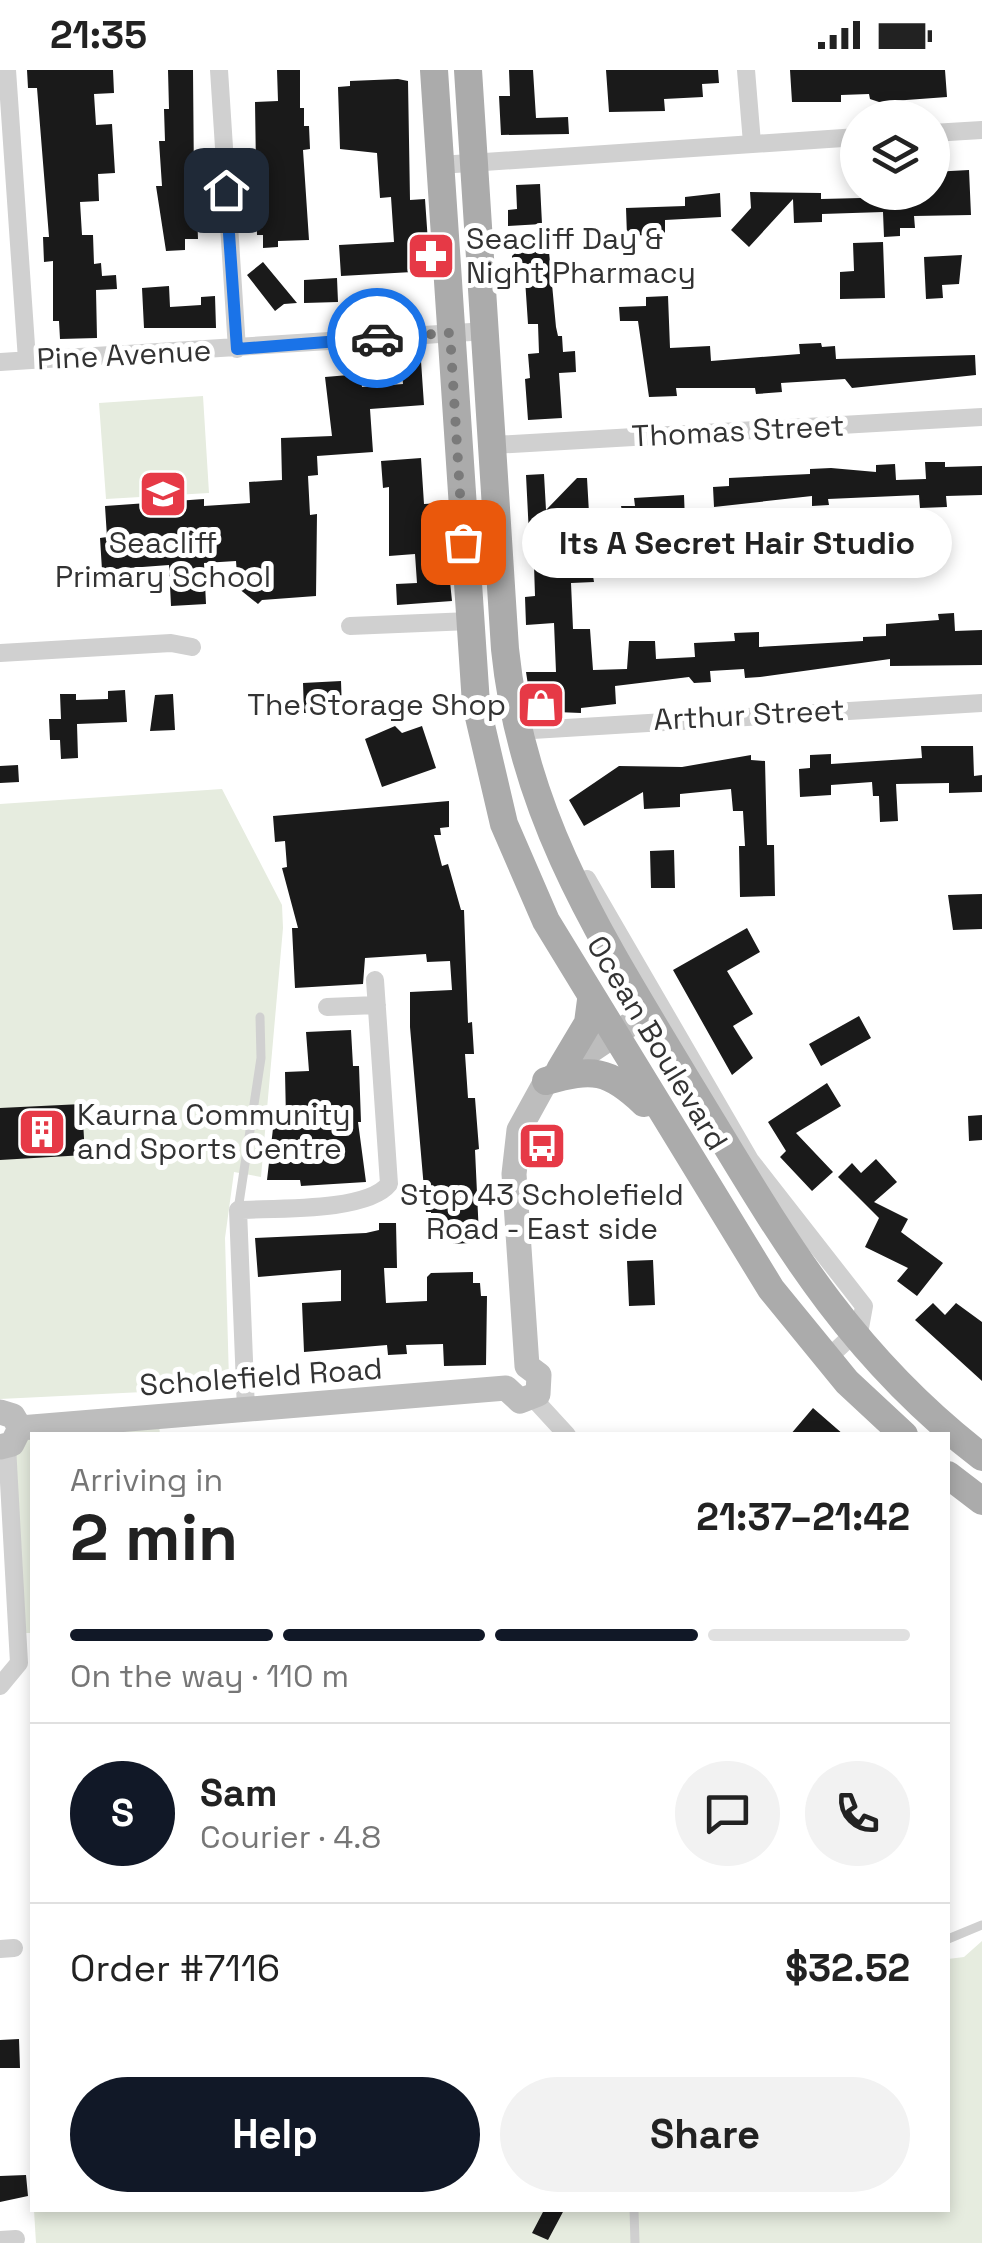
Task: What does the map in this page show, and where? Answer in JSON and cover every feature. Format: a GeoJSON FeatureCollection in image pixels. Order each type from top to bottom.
{"type":"FeatureCollection","features":[{"type":"Feature","properties":{"kind":"main road","name":"Ocean Boulevard"},"geometry":{"type":"LineString","coordinates":[[434,70],[470,621],[482,736],[491,782],[522,875],[611,1034],[771,1289],[828,1358],[901,1432]]}},
{"type":"Feature","properties":{"kind":"main road","name":"Ocean Boulevard"},"geometry":{"type":"LineString","coordinates":[[468,70],[505,649],[516,731],[562,865],[801,1269],[853,1338],[982,1457]]}},
{"type":"Feature","properties":{"kind":"main road"},"geometry":{"type":"LineString","coordinates":[[553,1076],[588,1023],[591,1000]]}},
{"type":"Feature","properties":{"kind":"main road"},"geometry":{"type":"LineString","coordinates":[[553,1076],[581,1071],[620,1080],[668,1124]]}},
{"type":"Feature","properties":{"kind":"main road"},"geometry":{"type":"LineString","coordinates":[[953,1479],[982,1501]]}},
{"type":"Feature","properties":{"kind":"main road"},"geometry":{"type":"LineString","coordinates":[[953,1479],[982,1514]]}},
{"type":"Feature","properties":{"kind":"street"},"geometry":{"type":"LineString","coordinates":[[8,70],[27,360]]}},
{"type":"Feature","properties":{"kind":"street"},"geometry":{"type":"LineString","coordinates":[[218,70],[237,349]]}},
{"type":"Feature","properties":{"kind":"street"},"geometry":{"type":"LineString","coordinates":[[746,70],[752,143]]}},
{"type":"Feature","properties":{"kind":"street"},"geometry":{"type":"LineString","coordinates":[[950,132],[982,130]]}},
{"type":"Feature","properties":{"kind":"street"},"geometry":{"type":"LineString","coordinates":[[440,165],[840,138]]}},
{"type":"Feature","properties":{"kind":"street","name":"Pine Avenue"},"geometry":{"type":"LineString","coordinates":[[0,362],[487,330]]}},
{"type":"Feature","properties":{"kind":"street","name":"Thomas Street"},"geometry":{"type":"LineString","coordinates":[[493,445],[982,418]]}},
{"type":"Feature","properties":{"kind":"street"},"geometry":{"type":"LineString","coordinates":[[350,626],[470,621]]}},
{"type":"Feature","properties":{"kind":"street"},"geometry":{"type":"LineString","coordinates":[[0,653],[171,643],[192,647]]}},
{"type":"Feature","properties":{"kind":"street","name":"Arthur Street"},"geometry":{"type":"LineString","coordinates":[[516,731],[982,703]]}},
{"type":"Feature","properties":{"kind":"street","name":"Ocean Boulevard"},"geometry":{"type":"LineString","coordinates":[[562,829],[750,1160],[791,1217],[859,1298],[864,1316],[853,1338]]}},
{"type":"Feature","properties":{"kind":"street"},"geometry":{"type":"LineString","coordinates":[[246,1410],[238,1210],[352,1202],[380,1196],[389,1184],[376,980]]}},
{"type":"Feature","properties":{"kind":"street"},"geometry":{"type":"LineString","coordinates":[[327,1007],[377,1004]]}},
{"type":"Feature","properties":{"kind":"street"},"geometry":{"type":"LineString","coordinates":[[533,1398],[541,1382],[528,1366],[514,1148],[553,1076],[647,1013]]}},
{"type":"Feature","properties":{"kind":"street"},"geometry":{"type":"LineString","coordinates":[[828,1358],[853,1338]]}},
{"type":"Feature","properties":{"kind":"street"},"geometry":{"type":"LineString","coordinates":[[528,1366],[514,1369],[506,1388],[514,1398],[533,1398],[564,1432]]}},
{"type":"Feature","properties":{"kind":"street","name":"Scholefield Road"},"geometry":{"type":"LineString","coordinates":[[7,1433],[506,1388]]}},
{"type":"Feature","properties":{"kind":"street"},"geometry":{"type":"LineString","coordinates":[[0,1686],[19,1662],[7,1433]]}},
{"type":"Feature","properties":{"kind":"lane"},"geometry":{"type":"LineString","coordinates":[[238,1210],[261,1058],[260,1017]]}},
{"type":"Feature","properties":{"kind":"lane"},"geometry":{"type":"LineString","coordinates":[[950,1937],[982,1925]]}},
{"type":"Feature","properties":{"kind":"lane"},"geometry":{"type":"LineString","coordinates":[[634,2212],[635,2243]]}},
{"type":"Feature","properties":{"kind":"shaded area"},"geometry":{"type":"Polygon","coordinates":[[[203,396],[209,493],[106,499],[99,403],[203,396]]]}},
{"type":"Feature","properties":{"kind":"shaded area"},"geometry":{"type":"Polygon","coordinates":[[[222,789],[282,905],[283,928],[261,1177],[234,1172],[225,1238],[229,1380],[225,1388],[0,1399],[0,804],[222,789]]]}},
{"type":"Feature","properties":{"kind":"shaded area"},"geometry":{"type":"Polygon","coordinates":[[[159,1424],[160,1432],[39,1432],[159,1424]]]}},
{"type":"Feature","properties":{"kind":"shaded area"},"geometry":{"type":"Polygon","coordinates":[[[24,1433],[30,1433],[30,1633],[25,1633],[14,1449],[24,1433]]]}},
{"type":"Feature","properties":{"kind":"shaded area"},"geometry":{"type":"Polygon","coordinates":[[[982,1941],[982,2243],[36,2243],[34,2212],[950,2212],[950,1959],[964,1957],[982,1941]]]}},
{"type":"Feature","properties":{"kind":"building"},"geometry":{"type":"Polygon","coordinates":[[[27,70],[113,70],[114,93],[94,94],[96,125],[112,124],[115,173],[98,174],[99,201],[80,202],[82,235],[93,235],[94,264],[101,263],[102,276],[116,275],[117,289],[96,290],[97,338],[60,339],[59,321],[53,321],[53,261],[44,262],[43,237],[49,237],[37,88],[28,88],[27,70]]]}},
{"type":"Feature","properties":{"kind":"building"},"geometry":{"type":"Polygon","coordinates":[[[168,70],[193,70],[194,184],[206,184],[207,211],[197,212],[198,239],[185,239],[185,250],[166,251],[156,186],[162,186],[159,141],[165,141],[168,70]]]}},
{"type":"Feature","properties":{"kind":"building"},"geometry":{"type":"Polygon","coordinates":[[[277,70],[300,70],[300,108],[304,108],[304,126],[309,126],[310,149],[303,150],[309,240],[278,241],[278,247],[263,248],[263,235],[257,235],[255,102],[278,101],[277,70]]]}},
{"type":"Feature","properties":{"kind":"building"},"geometry":{"type":"Polygon","coordinates":[[[509,70],[533,70],[536,118],[568,117],[569,134],[501,135],[499,96],[510,96],[509,70]]]}},
{"type":"Feature","properties":{"kind":"building"},"geometry":{"type":"Polygon","coordinates":[[[606,70],[718,70],[719,83],[702,84],[703,97],[664,99],[665,111],[609,112],[606,70]]]}},
{"type":"Feature","properties":{"kind":"building"},"geometry":{"type":"Polygon","coordinates":[[[790,70],[945,70],[947,97],[873,100],[869,94],[841,95],[840,102],[792,102],[790,70]]]}},
{"type":"Feature","properties":{"kind":"building"},"geometry":{"type":"Polygon","coordinates":[[[350,81],[408,81],[410,200],[425,199],[430,271],[341,276],[339,245],[394,242],[391,197],[380,198],[377,153],[340,149],[338,87],[350,86],[350,81]]]}},
{"type":"Feature","properties":{"kind":"building"},"geometry":{"type":"Polygon","coordinates":[[[969,170],[971,215],[914,216],[915,228],[900,228],[900,236],[884,237],[883,212],[822,214],[822,222],[794,223],[793,199],[749,247],[731,230],[751,208],[750,192],[821,193],[821,199],[840,199],[840,210],[950,210],[950,171],[969,170]]]}},
{"type":"Feature","properties":{"kind":"building"},"geometry":{"type":"Polygon","coordinates":[[[540,184],[542,224],[508,226],[508,210],[517,209],[516,185],[540,184]]]}},
{"type":"Feature","properties":{"kind":"building"},"geometry":{"type":"Polygon","coordinates":[[[720,193],[721,217],[665,220],[665,234],[627,236],[626,208],[685,206],[685,197],[720,193]]]}},
{"type":"Feature","properties":{"kind":"building"},"geometry":{"type":"Polygon","coordinates":[[[542,227],[543,241],[548,241],[558,336],[562,336],[563,352],[575,351],[576,372],[559,373],[562,418],[528,420],[525,379],[530,378],[528,354],[539,353],[538,324],[528,324],[525,279],[513,280],[512,256],[542,227]]]}},
{"type":"Feature","properties":{"kind":"building"},"geometry":{"type":"Polygon","coordinates":[[[883,242],[885,298],[840,299],[840,272],[854,271],[853,243],[883,242]]]}},
{"type":"Feature","properties":{"kind":"building"},"geometry":{"type":"Polygon","coordinates":[[[962,255],[959,284],[942,285],[943,298],[926,299],[924,257],[962,255]]]}},
{"type":"Feature","properties":{"kind":"building"},"geometry":{"type":"Polygon","coordinates":[[[263,262],[297,303],[284,304],[275,311],[247,275],[263,262]]]}},
{"type":"Feature","properties":{"kind":"building"},"geometry":{"type":"Polygon","coordinates":[[[337,278],[338,302],[304,303],[304,280],[337,278]]]}},
{"type":"Feature","properties":{"kind":"building"},"geometry":{"type":"Polygon","coordinates":[[[169,286],[170,307],[201,305],[201,297],[215,296],[216,328],[144,328],[142,288],[169,286]]]}},
{"type":"Feature","properties":{"kind":"building"},"geometry":{"type":"Polygon","coordinates":[[[668,296],[670,348],[710,346],[711,361],[800,354],[799,344],[821,343],[822,347],[835,346],[836,359],[975,355],[976,375],[852,388],[845,379],[781,383],[782,392],[756,394],[755,388],[676,388],[677,396],[649,397],[638,321],[620,321],[619,307],[646,306],[646,297],[668,296]]]}},
{"type":"Feature","properties":{"kind":"building"},"geometry":{"type":"Polygon","coordinates":[[[421,361],[424,405],[370,409],[373,452],[317,456],[318,475],[308,476],[310,515],[317,514],[316,596],[262,600],[258,604],[238,588],[236,561],[204,563],[206,604],[171,606],[169,565],[102,570],[100,538],[107,537],[105,506],[204,499],[204,506],[250,503],[249,482],[282,480],[281,438],[332,436],[325,377],[361,374],[362,387],[403,384],[401,362],[421,361]]]}},
{"type":"Feature","properties":{"kind":"building"},"geometry":{"type":"Polygon","coordinates":[[[421,458],[424,504],[442,503],[452,601],[397,605],[396,584],[417,583],[415,554],[389,556],[389,487],[383,488],[381,461],[421,458]]]}},
{"type":"Feature","properties":{"kind":"building"},"geometry":{"type":"Polygon","coordinates":[[[925,462],[945,462],[945,467],[982,466],[982,495],[946,496],[947,507],[920,508],[919,495],[828,499],[829,505],[812,506],[812,496],[714,507],[713,487],[729,486],[729,478],[810,474],[810,469],[831,468],[876,472],[876,465],[895,464],[896,480],[926,479],[925,462]]]}},
{"type":"Feature","properties":{"kind":"building"},"geometry":{"type":"Polygon","coordinates":[[[544,474],[546,510],[577,478],[587,478],[589,513],[622,511],[621,506],[635,506],[634,498],[684,495],[686,546],[658,547],[658,531],[586,534],[594,582],[571,583],[573,629],[590,629],[593,670],[627,669],[629,641],[655,641],[656,659],[695,657],[694,643],[735,641],[734,633],[759,632],[759,647],[863,641],[863,637],[886,636],[886,624],[939,620],[938,614],[954,613],[955,631],[982,630],[982,665],[890,666],[890,659],[745,678],[744,669],[710,671],[711,682],[694,683],[689,677],[615,686],[616,704],[581,708],[581,713],[532,711],[526,672],[556,672],[554,623],[526,625],[525,597],[535,596],[534,565],[564,564],[563,534],[529,535],[526,475],[544,474]]]}},
{"type":"Feature","properties":{"kind":"building"},"geometry":{"type":"Polygon","coordinates":[[[898,527],[900,558],[861,559],[860,538],[884,537],[884,528],[898,527]]]}},
{"type":"Feature","properties":{"kind":"building"},"geometry":{"type":"Polygon","coordinates":[[[341,681],[342,711],[304,713],[303,683],[341,681]]]}},
{"type":"Feature","properties":{"kind":"building"},"geometry":{"type":"Polygon","coordinates":[[[125,690],[127,722],[77,724],[78,758],[61,759],[60,740],[50,740],[49,719],[61,719],[60,694],[76,694],[76,700],[108,699],[108,691],[125,690]]]}},
{"type":"Feature","properties":{"kind":"building"},"geometry":{"type":"Polygon","coordinates":[[[173,694],[175,730],[150,731],[155,695],[173,694]]]}},
{"type":"Feature","properties":{"kind":"building"},"geometry":{"type":"Polygon","coordinates":[[[395,726],[402,733],[422,726],[436,768],[382,787],[365,739],[395,726]]]}},
{"type":"Feature","properties":{"kind":"building"},"geometry":{"type":"Polygon","coordinates":[[[921,746],[973,746],[974,776],[982,775],[982,792],[949,793],[949,783],[896,784],[898,821],[880,822],[879,796],[873,796],[872,782],[831,785],[831,795],[800,797],[799,769],[810,768],[810,755],[831,754],[831,764],[922,758],[921,746]]]}},
{"type":"Feature","properties":{"kind":"building"},"geometry":{"type":"Polygon","coordinates":[[[751,755],[751,760],[765,761],[767,845],[774,845],[775,896],[740,897],[739,846],[745,846],[743,811],[733,811],[731,789],[680,794],[680,807],[644,809],[643,792],[584,826],[569,800],[619,766],[682,767],[751,755]]]}},
{"type":"Feature","properties":{"kind":"building"},"geometry":{"type":"Polygon","coordinates":[[[18,765],[19,782],[0,783],[0,766],[18,765]]]}},
{"type":"Feature","properties":{"kind":"building"},"geometry":{"type":"Polygon","coordinates":[[[449,801],[449,827],[440,828],[441,835],[434,835],[442,866],[448,864],[464,910],[468,1023],[472,1022],[474,1054],[465,1054],[468,1098],[475,1098],[479,1149],[475,1150],[479,1236],[469,1236],[469,1243],[453,1244],[453,1240],[432,1241],[431,1212],[426,1212],[410,1027],[410,992],[452,990],[450,961],[427,962],[426,954],[365,958],[363,984],[295,988],[292,928],[298,928],[282,868],[287,867],[285,841],[275,842],[273,816],[449,801]]]}},
{"type":"Feature","properties":{"kind":"building"},"geometry":{"type":"Polygon","coordinates":[[[674,850],[675,888],[651,888],[650,851],[674,850]]]}},
{"type":"Feature","properties":{"kind":"building"},"geometry":{"type":"Polygon","coordinates":[[[982,894],[982,929],[953,930],[948,895],[982,894]]]}},
{"type":"Feature","properties":{"kind":"building"},"geometry":{"type":"Polygon","coordinates":[[[747,928],[760,952],[727,971],[753,1014],[733,1026],[753,1058],[732,1075],[673,970],[747,928]]]}},
{"type":"Feature","properties":{"kind":"building"},"geometry":{"type":"Polygon","coordinates":[[[859,1016],[871,1038],[821,1066],[809,1044],[859,1016]]]}},
{"type":"Feature","properties":{"kind":"building"},"geometry":{"type":"Polygon","coordinates":[[[351,1030],[353,1066],[359,1066],[358,1122],[366,1182],[301,1186],[300,1180],[267,1180],[274,1120],[286,1119],[285,1072],[309,1071],[306,1032],[351,1030]]]}},
{"type":"Feature","properties":{"kind":"building"},"geometry":{"type":"Polygon","coordinates":[[[827,1083],[841,1106],[796,1133],[833,1172],[812,1191],[780,1157],[786,1151],[768,1122],[827,1083]]]}},
{"type":"Feature","properties":{"kind":"building","name":"Kaurna Community and Sports Centre"},"geometry":{"type":"Polygon","coordinates":[[[82,1104],[85,1155],[0,1160],[0,1108],[82,1104]]]}},
{"type":"Feature","properties":{"kind":"building"},"geometry":{"type":"Polygon","coordinates":[[[982,1115],[982,1140],[969,1141],[968,1116],[982,1115]]]}},
{"type":"Feature","properties":{"kind":"building"},"geometry":{"type":"Polygon","coordinates":[[[876,1159],[897,1182],[874,1202],[908,1219],[901,1232],[943,1263],[917,1296],[897,1281],[908,1268],[865,1247],[879,1218],[838,1177],[852,1163],[861,1173],[876,1159]]]}},
{"type":"Feature","properties":{"kind":"building"},"geometry":{"type":"Polygon","coordinates":[[[379,1223],[396,1223],[397,1268],[384,1268],[386,1303],[427,1301],[427,1277],[431,1273],[473,1272],[473,1283],[480,1283],[481,1296],[487,1296],[486,1365],[444,1366],[443,1344],[406,1345],[407,1354],[388,1355],[387,1345],[304,1352],[302,1303],[341,1301],[341,1270],[258,1277],[255,1238],[366,1233],[379,1230],[379,1223]]]}},
{"type":"Feature","properties":{"kind":"building"},"geometry":{"type":"Polygon","coordinates":[[[653,1260],[655,1305],[629,1306],[627,1261],[653,1260]]]}},
{"type":"Feature","properties":{"kind":"building"},"geometry":{"type":"Polygon","coordinates":[[[933,1303],[945,1315],[956,1303],[982,1322],[982,1381],[915,1320],[933,1303]]]}},
{"type":"Feature","properties":{"kind":"building"},"geometry":{"type":"Polygon","coordinates":[[[813,1408],[841,1432],[793,1432],[813,1408]]]}},
{"type":"Feature","properties":{"kind":"building"},"geometry":{"type":"Polygon","coordinates":[[[19,2039],[20,2068],[0,2068],[0,2040],[19,2039]]]}},
{"type":"Feature","properties":{"kind":"building"},"geometry":{"type":"Polygon","coordinates":[[[26,2175],[28,2196],[0,2202],[0,2176],[26,2175]]]}},
{"type":"Feature","properties":{"kind":"building"},"geometry":{"type":"Polygon","coordinates":[[[543,2212],[563,2212],[548,2240],[532,2233],[543,2212]]]}},
{"type":"Feature","properties":{"kind":"way so far"},"geometry":{"type":"LineString","coordinates":[[377,338],[450,333],[463,542]]}},
{"type":"Feature","properties":{"kind":"place","name":"Seacliff Day & Night Pharmacy"},"geometry":{"type":"Point","coordinates":[431,256]}},
{"type":"Feature","properties":{"kind":"place","name":"Seacliff Primary School"},"geometry":{"type":"Point","coordinates":[163,494]}},
{"type":"Feature","properties":{"kind":"place","name":"Its A Secret Hair Studio"},"geometry":{"type":"Point","coordinates":[463,542]}},
{"type":"Feature","properties":{"kind":"place","name":"The Storage Shop"},"geometry":{"type":"Point","coordinates":[541,705]}},
{"type":"Feature","properties":{"kind":"place","name":"Kaurna Community and Sports Centre"},"geometry":{"type":"Point","coordinates":[42,1132]}},
{"type":"Feature","properties":{"kind":"place","name":"Stop 43 Scholefield Road - East side"},"geometry":{"type":"Point","coordinates":[542,1146]}},
{"type":"Feature","properties":{"kind":"route"},"geometry":{"type":"LineString","coordinates":[[226,190],[237,349],[377,338]]}}]}
